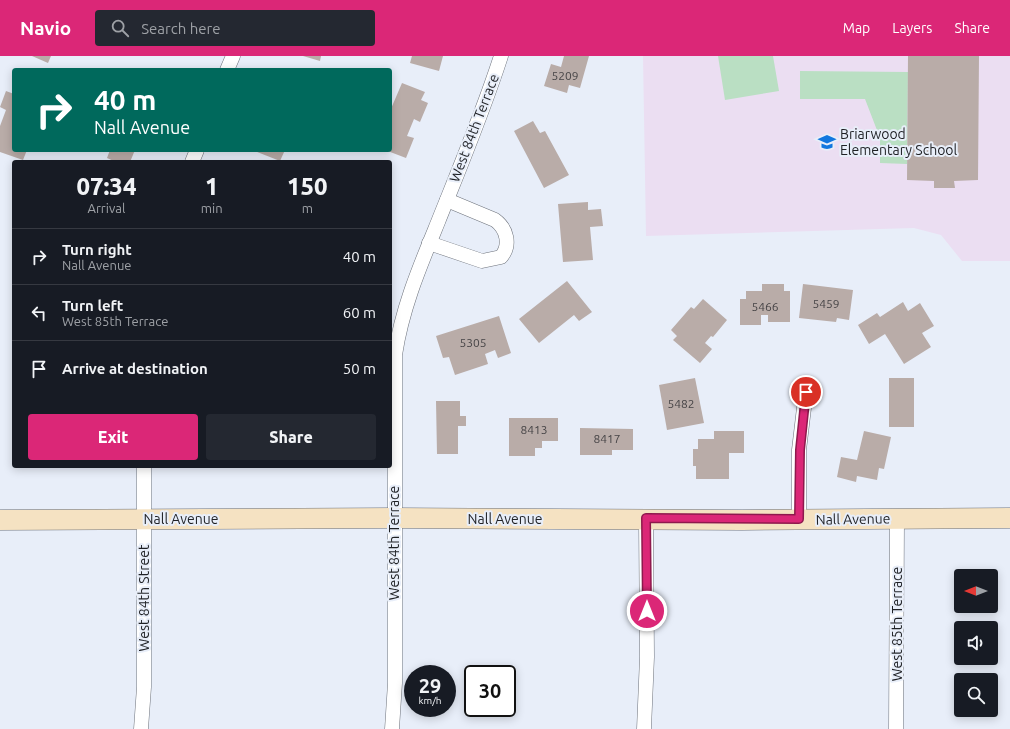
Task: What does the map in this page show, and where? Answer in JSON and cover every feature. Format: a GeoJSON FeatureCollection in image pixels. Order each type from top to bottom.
{"type":"FeatureCollection","features":[{"type":"Feature","properties":{"kind":"main road","name":"Nall Avenue"},"geometry":{"type":"LineString","coordinates":[[0,520],[394,518],[520,520],[646,518],[1010,518]]}},
{"type":"Feature","properties":{"kind":"street"},"geometry":{"type":"LineString","coordinates":[[229,68],[233,56]]}},
{"type":"Feature","properties":{"kind":"street","name":"West 84th Terrace"},"geometry":{"type":"LineString","coordinates":[[392,729],[395,683],[395,355],[405,306],[489,94],[501,56]]}},
{"type":"Feature","properties":{"kind":"street","name":"West 84th Terrace"},"geometry":{"type":"LineString","coordinates":[[430,243],[482,262],[501,257],[506,247],[504,231],[496,220],[447,200]]}},
{"type":"Feature","properties":{"kind":"street"},"geometry":{"type":"LineString","coordinates":[[799,519],[800,450],[806,392]]}},
{"type":"Feature","properties":{"kind":"street","name":"West 84th Street"},"geometry":{"type":"LineString","coordinates":[[141,729],[144,687],[144,468]]}},
{"type":"Feature","properties":{"kind":"street"},"geometry":{"type":"LineString","coordinates":[[644,729],[647,658],[646,518]]}},
{"type":"Feature","properties":{"kind":"street","name":"West 85th Terrace"},"geometry":{"type":"LineString","coordinates":[[896,729],[897,518]]}},
{"type":"Feature","properties":{"kind":"shaded area","name":"Briarwood Elementary School"},"geometry":{"type":"Polygon","coordinates":[[[643,56],[1010,56],[1010,261],[962,261],[941,235],[914,228],[646,236],[643,56]]]}},
{"type":"Feature","properties":{"kind":"green space"},"geometry":{"type":"Polygon","coordinates":[[[718,56],[773,56],[779,91],[725,100],[718,56]]]}},
{"type":"Feature","properties":{"kind":"green space"},"geometry":{"type":"Polygon","coordinates":[[[800,71],[908,72],[907,164],[880,163],[880,138],[865,99],[800,99],[800,71]]]}},
{"type":"Feature","properties":{"kind":"building"},"geometry":{"type":"Polygon","coordinates":[[[32,56],[51,56],[48,63],[32,56]]]}},
{"type":"Feature","properties":{"kind":"building"},"geometry":{"type":"Polygon","coordinates":[[[303,56],[321,56],[320,61],[303,56]]]}},
{"type":"Feature","properties":{"kind":"building"},"geometry":{"type":"Polygon","coordinates":[[[412,56],[443,56],[439,71],[410,63],[412,56]]]}},
{"type":"Feature","properties":{"kind":"building"},"geometry":{"type":"Polygon","coordinates":[[[564,56],[589,56],[580,88],[569,85],[567,93],[544,86],[551,64],[561,67],[564,56]]]}},
{"type":"Feature","properties":{"kind":"building","name":"Briarwood Elementary School"},"geometry":{"type":"Polygon","coordinates":[[[908,56],[979,56],[978,180],[954,181],[955,188],[934,188],[934,181],[907,180],[908,56]]]}},
{"type":"Feature","properties":{"kind":"building"},"geometry":{"type":"Polygon","coordinates":[[[402,83],[425,92],[421,100],[428,103],[420,122],[414,119],[407,136],[414,138],[406,158],[390,152],[392,152],[392,106],[402,83]]]}},
{"type":"Feature","properties":{"kind":"building"},"geometry":{"type":"Polygon","coordinates":[[[6,91],[12,93],[12,152],[26,152],[23,160],[0,152],[0,126],[6,110],[0,107],[6,91]]]}},
{"type":"Feature","properties":{"kind":"building"},"geometry":{"type":"Polygon","coordinates":[[[533,121],[540,133],[545,131],[569,175],[544,188],[514,131],[533,121]]]}},
{"type":"Feature","properties":{"kind":"building"},"geometry":{"type":"Polygon","coordinates":[[[109,152],[134,152],[131,160],[112,160],[107,158],[109,152]]]}},
{"type":"Feature","properties":{"kind":"building"},"geometry":{"type":"Polygon","coordinates":[[[257,152],[284,152],[280,160],[257,152]]]}},
{"type":"Feature","properties":{"kind":"building"},"geometry":{"type":"Polygon","coordinates":[[[588,202],[588,210],[601,209],[603,226],[590,227],[593,260],[563,262],[558,204],[588,202]]]}},
{"type":"Feature","properties":{"kind":"building"},"geometry":{"type":"Polygon","coordinates":[[[567,281],[592,312],[579,321],[574,315],[539,343],[519,319],[567,281]]]}},
{"type":"Feature","properties":{"kind":"building"},"geometry":{"type":"Polygon","coordinates":[[[762,284],[784,284],[784,291],[790,291],[790,322],[768,322],[768,315],[761,315],[761,325],[740,325],[740,299],[746,299],[746,291],[762,291],[762,284]]]}},
{"type":"Feature","properties":{"kind":"building"},"geometry":{"type":"Polygon","coordinates":[[[803,284],[853,290],[849,320],[837,318],[836,322],[799,318],[803,284]]]}},
{"type":"Feature","properties":{"kind":"building"},"geometry":{"type":"Polygon","coordinates":[[[703,299],[727,320],[713,337],[711,336],[705,343],[712,349],[700,363],[673,340],[677,336],[671,330],[691,307],[694,309],[703,299]]]}},
{"type":"Feature","properties":{"kind":"building"},"geometry":{"type":"Polygon","coordinates":[[[903,302],[908,311],[920,303],[934,326],[922,333],[931,347],[904,364],[885,334],[869,344],[858,325],[877,313],[880,317],[903,302]]]}},
{"type":"Feature","properties":{"kind":"building"},"geometry":{"type":"Polygon","coordinates":[[[499,316],[511,353],[498,358],[495,350],[485,354],[488,364],[455,375],[449,357],[443,358],[436,336],[499,316]]]}},
{"type":"Feature","properties":{"kind":"building"},"geometry":{"type":"Polygon","coordinates":[[[695,378],[704,423],[667,430],[659,385],[695,378]]]}},
{"type":"Feature","properties":{"kind":"building"},"geometry":{"type":"Polygon","coordinates":[[[889,378],[914,378],[914,427],[889,427],[889,378]]]}},
{"type":"Feature","properties":{"kind":"building"},"geometry":{"type":"Polygon","coordinates":[[[436,401],[460,401],[460,416],[466,416],[466,426],[458,426],[458,454],[437,454],[436,401]]]}},
{"type":"Feature","properties":{"kind":"building"},"geometry":{"type":"Polygon","coordinates":[[[509,418],[558,418],[558,441],[542,441],[542,448],[535,448],[535,456],[509,456],[509,418]]]}},
{"type":"Feature","properties":{"kind":"building"},"geometry":{"type":"Polygon","coordinates":[[[580,428],[633,429],[633,450],[612,450],[612,455],[580,455],[580,428]]]}},
{"type":"Feature","properties":{"kind":"building"},"geometry":{"type":"Polygon","coordinates":[[[714,431],[744,431],[744,453],[729,453],[729,479],[696,479],[696,466],[693,466],[693,449],[698,449],[698,439],[714,439],[714,431]]]}},
{"type":"Feature","properties":{"kind":"building"},"geometry":{"type":"Polygon","coordinates":[[[864,431],[891,437],[884,469],[879,468],[877,480],[857,476],[856,482],[837,477],[841,457],[857,460],[864,431]]]}},
{"type":"Feature","properties":{"kind":"place","name":"Briarwood Elementary School"},"geometry":{"type":"Point","coordinates":[827,142]}},
{"type":"Feature","properties":{"kind":"route"},"geometry":{"type":"LineString","coordinates":[[647,611],[646,518],[742,520],[799,519],[800,450],[806,392]]}}]}
